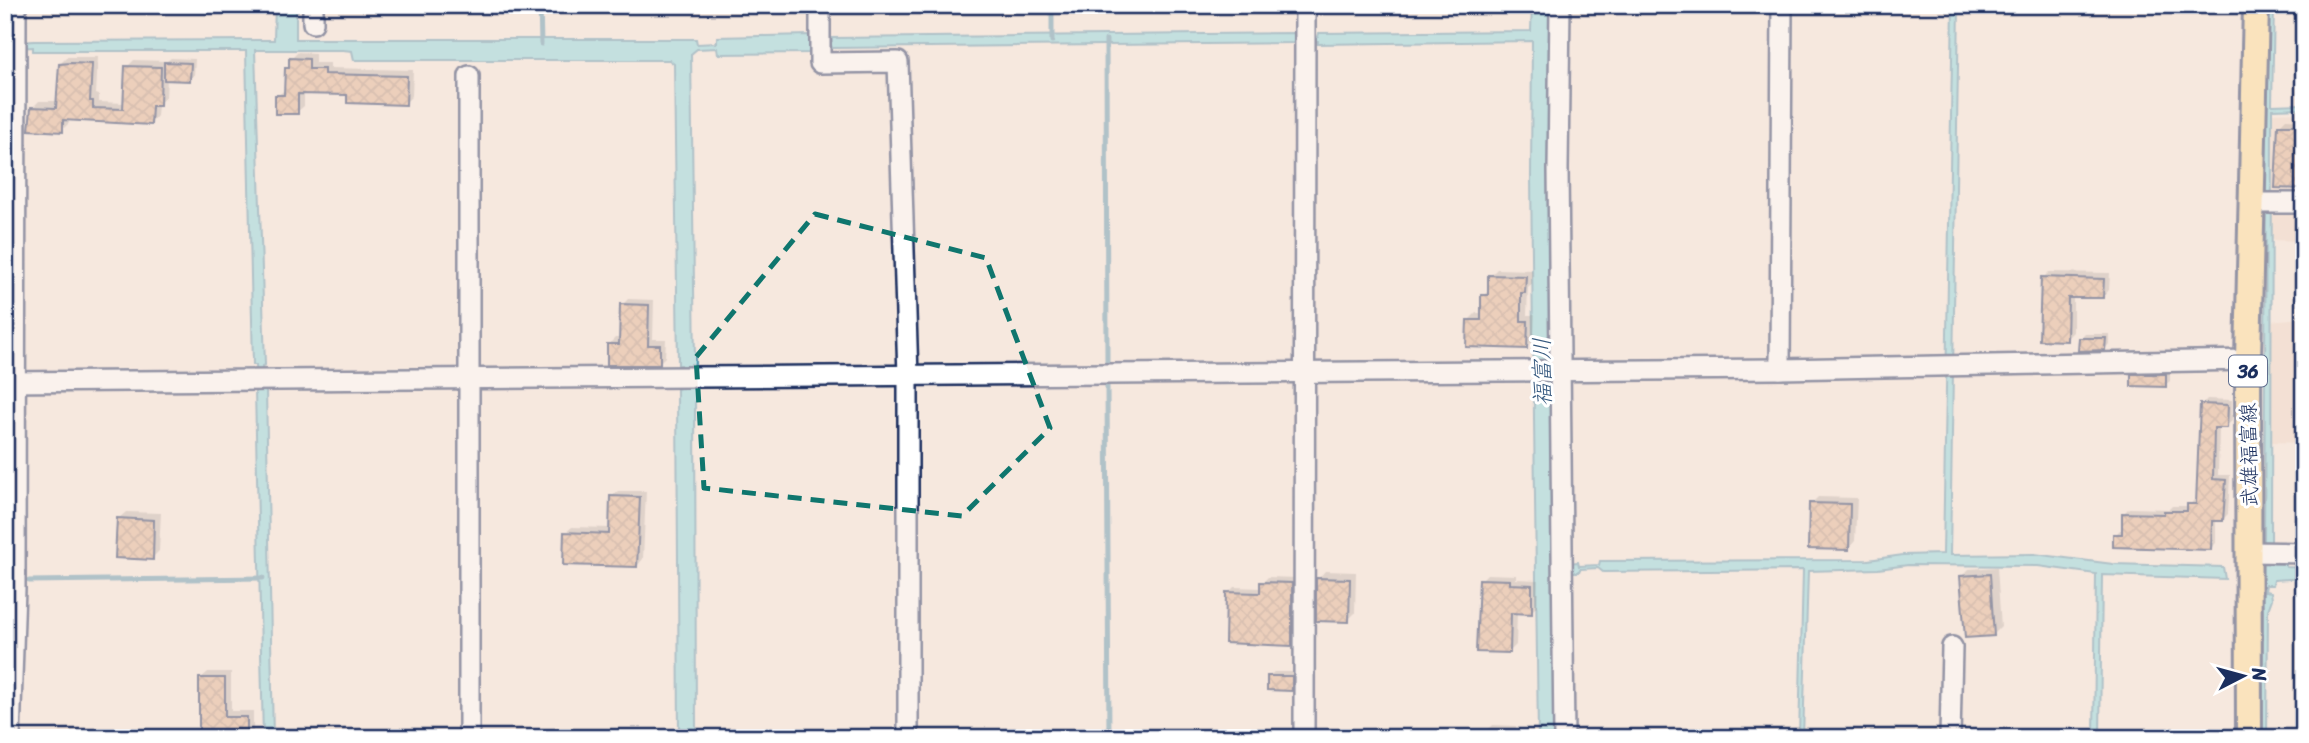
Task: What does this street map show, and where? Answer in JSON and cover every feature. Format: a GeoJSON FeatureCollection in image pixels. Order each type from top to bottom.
{"type":"FeatureCollection","features":[{"type":"Feature","properties":{"kind":"main road","name":"武雄福富線"},"geometry":{"type":"LineString","coordinates":[[2249,738],[2261,552],[2248,360],[2263,203],[2256,5]]}},
{"type":"Feature","properties":{"kind":"street"},"geometry":{"type":"LineString","coordinates":[[10,738],[15,588],[11,382],[16,5]]}},
{"type":"Feature","properties":{"kind":"street"},"geometry":{"type":"LineString","coordinates":[[820,5],[820,62],[898,62],[908,376],[908,738]]}},
{"type":"Feature","properties":{"kind":"street"},"geometry":{"type":"LineString","coordinates":[[1304,738],[1306,5]]}},
{"type":"Feature","properties":{"kind":"street"},"geometry":{"type":"LineString","coordinates":[[1560,5],[1558,169],[1548,370],[1562,567],[1564,738]]}},
{"type":"Feature","properties":{"kind":"street"},"geometry":{"type":"LineString","coordinates":[[1780,369],[1782,5]]}},
{"type":"Feature","properties":{"kind":"street"},"geometry":{"type":"LineString","coordinates":[[469,76],[469,738]]}},
{"type":"Feature","properties":{"kind":"street"},"geometry":{"type":"LineString","coordinates":[[2263,203],[2304,203]]}},
{"type":"Feature","properties":{"kind":"street"},"geometry":{"type":"LineString","coordinates":[[11,382],[1780,369],[2248,360]]}},
{"type":"Feature","properties":{"kind":"street"},"geometry":{"type":"LineString","coordinates":[[2261,552],[2304,553]]}},
{"type":"Feature","properties":{"kind":"street"},"geometry":{"type":"LineString","coordinates":[[1950,738],[1952,647]]}},
{"type":"Feature","properties":{"kind":"highlighted area"},"geometry":{"type":"Polygon","coordinates":[[[815,214],[986,258],[1050,428],[962,516],[704,488],[696,357],[815,214]]]}},
{"type":"Feature","properties":{"kind":"shaded area"},"geometry":{"type":"Polygon","coordinates":[[[2304,112],[2304,241],[2268,240],[2267,113],[2304,112]]]}},
{"type":"Feature","properties":{"kind":"shaded area"},"geometry":{"type":"Polygon","coordinates":[[[2304,318],[2304,443],[2267,442],[2267,321],[2304,318]]]}},
{"type":"Feature","properties":{"kind":"water","name":"福富川"},"geometry":{"type":"Polygon","coordinates":[[[275,5],[296,5],[296,39],[696,39],[697,44],[717,43],[717,37],[811,35],[811,41],[832,41],[832,38],[1295,33],[1295,36],[1318,37],[1319,33],[1531,31],[1532,5],[1551,5],[1548,174],[1554,564],[1578,562],[1579,566],[1599,565],[1600,561],[1868,560],[1903,555],[1943,554],[1953,5],[1959,5],[1950,555],[2034,554],[2113,564],[2223,567],[2225,579],[2102,575],[2100,738],[2094,738],[2096,574],[2038,566],[1908,565],[1878,569],[1808,571],[1803,738],[1799,738],[1803,570],[1603,572],[1598,568],[1580,569],[1579,572],[1568,572],[1556,738],[1538,738],[1531,176],[1532,41],[1318,44],[1318,41],[1295,41],[832,48],[831,45],[811,46],[809,53],[718,54],[717,48],[697,49],[691,54],[695,364],[691,364],[691,388],[695,388],[696,738],[679,738],[677,389],[680,388],[681,365],[678,365],[674,64],[669,60],[354,60],[352,51],[343,50],[255,50],[265,365],[262,366],[263,390],[266,390],[273,738],[263,738],[257,390],[256,365],[253,365],[246,51],[33,51],[33,47],[5,49],[5,43],[274,40],[275,5]]]}},
{"type":"Feature","properties":{"kind":"water"},"geometry":{"type":"Polygon","coordinates":[[[2267,5],[2274,5],[2272,105],[2304,104],[2304,108],[2272,109],[2271,546],[2274,564],[2304,568],[2304,578],[2274,580],[2273,585],[2266,585],[2265,591],[2271,592],[2272,599],[2268,610],[2267,738],[2262,738],[2263,610],[2260,591],[2263,591],[2264,586],[2261,570],[2266,556],[2267,5]]]}},
{"type":"Feature","properties":{"kind":"building"},"geometry":{"type":"Polygon","coordinates":[[[289,58],[309,59],[309,69],[324,69],[324,74],[407,76],[406,105],[347,103],[347,95],[298,94],[298,114],[275,114],[275,95],[284,95],[285,68],[289,68],[289,58]]]}},
{"type":"Feature","properties":{"kind":"building"},"geometry":{"type":"Polygon","coordinates":[[[164,62],[191,63],[190,81],[164,80],[164,62]]]}},
{"type":"Feature","properties":{"kind":"building"},"geometry":{"type":"Polygon","coordinates":[[[59,64],[92,64],[90,101],[93,101],[93,108],[123,109],[125,66],[161,67],[160,106],[152,106],[151,125],[63,120],[63,132],[29,130],[31,107],[56,108],[59,64]]]}},
{"type":"Feature","properties":{"kind":"building"},"geometry":{"type":"Polygon","coordinates":[[[2278,125],[2304,125],[2304,189],[2275,188],[2278,125]]]}},
{"type":"Feature","properties":{"kind":"building"},"geometry":{"type":"Polygon","coordinates":[[[1488,275],[1526,276],[1525,293],[1521,293],[1521,321],[1528,321],[1527,349],[1466,347],[1467,320],[1481,320],[1481,295],[1488,295],[1488,275]]]}},
{"type":"Feature","properties":{"kind":"building"},"geometry":{"type":"Polygon","coordinates":[[[2041,277],[2104,279],[2103,298],[2068,298],[2067,341],[2039,340],[2041,277]]]}},
{"type":"Feature","properties":{"kind":"building"},"geometry":{"type":"Polygon","coordinates":[[[620,304],[649,305],[648,345],[660,345],[660,365],[607,365],[607,344],[619,344],[620,304]]]}},
{"type":"Feature","properties":{"kind":"building"},"geometry":{"type":"Polygon","coordinates":[[[2079,338],[2106,338],[2105,350],[2078,351],[2079,338]]]}},
{"type":"Feature","properties":{"kind":"building"},"geometry":{"type":"Polygon","coordinates":[[[2131,374],[2166,374],[2166,387],[2131,386],[2131,374]]]}},
{"type":"Feature","properties":{"kind":"building"},"geometry":{"type":"Polygon","coordinates":[[[2200,404],[2228,405],[2227,428],[2214,428],[2213,479],[2226,480],[2223,521],[2212,521],[2211,550],[2113,547],[2113,534],[2122,534],[2122,513],[2164,514],[2164,511],[2187,511],[2187,504],[2196,504],[2200,404]]]}},
{"type":"Feature","properties":{"kind":"building"},"geometry":{"type":"Polygon","coordinates":[[[610,496],[640,497],[637,567],[563,565],[564,532],[609,534],[610,496]]]}},
{"type":"Feature","properties":{"kind":"building"},"geometry":{"type":"Polygon","coordinates":[[[1809,503],[1850,504],[1849,550],[1808,549],[1809,503]]]}},
{"type":"Feature","properties":{"kind":"building"},"geometry":{"type":"Polygon","coordinates":[[[117,518],[154,520],[153,560],[115,558],[117,518]]]}},
{"type":"Feature","properties":{"kind":"building"},"geometry":{"type":"Polygon","coordinates":[[[1990,574],[1994,636],[1965,638],[1960,576],[1990,574]]]}},
{"type":"Feature","properties":{"kind":"building"},"geometry":{"type":"Polygon","coordinates":[[[1316,578],[1350,579],[1349,622],[1316,621],[1316,578]]]}},
{"type":"Feature","properties":{"kind":"building"},"geometry":{"type":"Polygon","coordinates":[[[1479,579],[1510,580],[1510,584],[1532,585],[1532,614],[1511,613],[1510,653],[1476,652],[1479,579]]]}},
{"type":"Feature","properties":{"kind":"building"},"geometry":{"type":"Polygon","coordinates":[[[1260,582],[1292,583],[1292,646],[1225,643],[1226,592],[1260,593],[1260,582]]]}},
{"type":"Feature","properties":{"kind":"building"},"geometry":{"type":"Polygon","coordinates":[[[1267,676],[1292,676],[1292,691],[1267,690],[1267,676]]]}},
{"type":"Feature","properties":{"kind":"building"},"geometry":{"type":"Polygon","coordinates":[[[199,678],[225,678],[225,717],[247,717],[247,738],[199,738],[199,678]]]}},
{"type":"Feature","properties":{"kind":"waterway"},"geometry":{"type":"LineString","coordinates":[[540,5],[541,44]]}},
{"type":"Feature","properties":{"kind":"waterway"},"geometry":{"type":"LineString","coordinates":[[1052,5],[1052,41]]}},
{"type":"Feature","properties":{"kind":"waterway"},"geometry":{"type":"LineString","coordinates":[[1106,40],[1107,362]]}},
{"type":"Feature","properties":{"kind":"waterway"},"geometry":{"type":"LineString","coordinates":[[1107,385],[1109,738]]}},
{"type":"Feature","properties":{"kind":"waterway"},"geometry":{"type":"LineString","coordinates":[[29,581],[263,578]]}}]}
